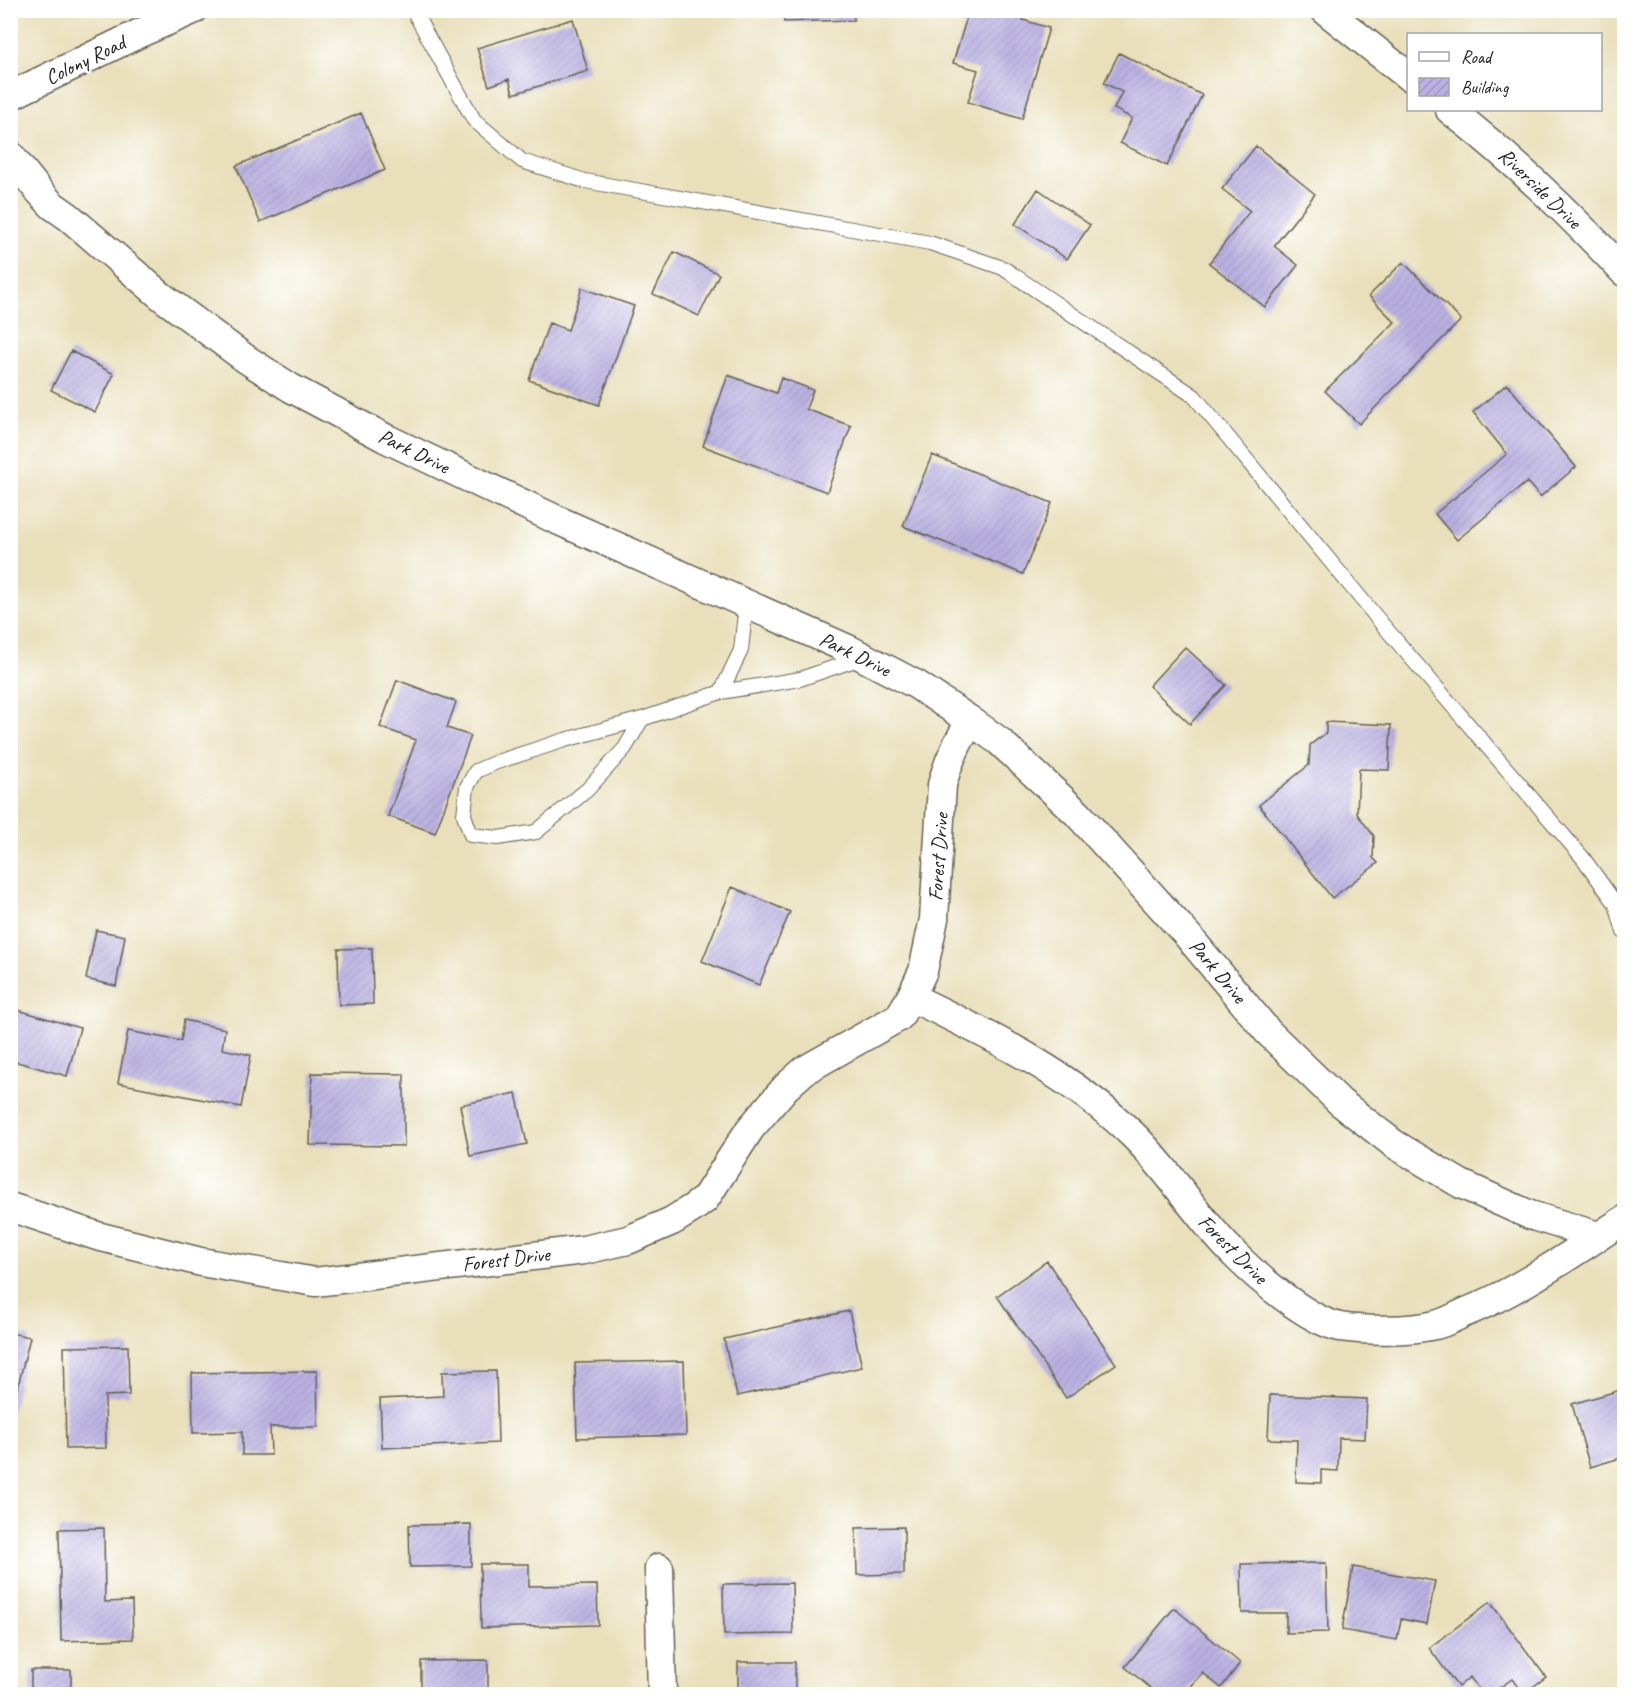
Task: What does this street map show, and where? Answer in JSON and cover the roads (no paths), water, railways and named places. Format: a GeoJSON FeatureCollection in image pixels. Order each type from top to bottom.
{"type":"FeatureCollection","features":[{"type":"Feature","properties":{"kind":"street","name":"Colony Road"},"geometry":{"type":"LineString","coordinates":[[10,96],[193,10]]}},
{"type":"Feature","properties":{"kind":"street"},"geometry":{"type":"LineString","coordinates":[[1325,10],[1407,75]]}},
{"type":"Feature","properties":{"kind":"street","name":"Riverside Drive"},"geometry":{"type":"LineString","coordinates":[[1451,111],[1493,143],[1571,215],[1624,272]]}},
{"type":"Feature","properties":{"kind":"street","name":"Park Drive"},"geometry":{"type":"LineString","coordinates":[[10,155],[52,205],[161,296],[291,388],[385,438],[555,519],[863,657],[917,686],[971,721],[999,741],[1077,813],[1188,936],[1268,1032],[1340,1102],[1394,1144],[1461,1184],[1530,1215],[1598,1236]]}},
{"type":"Feature","properties":{"kind":"street","name":"Forest Drive"},"geometry":{"type":"LineString","coordinates":[[10,1208],[97,1236],[201,1262],[315,1282],[584,1250],[628,1240],[672,1221],[705,1199],[750,1129],[786,1087],[805,1070],[899,1017],[911,997],[923,971],[934,919],[942,785],[946,766],[955,745],[971,721]]}},
{"type":"Feature","properties":{"kind":"street","name":"Forest Drive"},"geometry":{"type":"LineString","coordinates":[[911,997],[1004,1042],[1071,1082],[1139,1141],[1200,1218],[1236,1257],[1275,1290],[1316,1317],[1339,1326],[1393,1330],[1435,1325],[1484,1305],[1559,1263],[1598,1236]]}},
{"type":"Feature","properties":{"kind":"street"},"geometry":{"type":"LineString","coordinates":[[1598,1236],[1624,1220]]}},
{"type":"Feature","properties":{"kind":"street"},"geometry":{"type":"LineString","coordinates":[[659,1568],[662,1695]]}},
{"type":"Feature","properties":{"kind":"lane"},"geometry":{"type":"LineString","coordinates":[[413,10],[474,120],[522,161],[585,181],[930,243],[1003,268],[1194,396],[1382,624],[1583,858],[1616,904],[1624,932]]}},
{"type":"Feature","properties":{"kind":"lane"},"geometry":{"type":"LineString","coordinates":[[721,692],[741,650],[746,604]]}},
{"type":"Feature","properties":{"kind":"lane"},"geometry":{"type":"LineString","coordinates":[[642,719],[625,748],[588,789],[536,832],[498,838],[471,835],[464,815],[467,787],[476,771],[497,762],[642,719],[721,692],[800,679],[863,657]]}}]}
